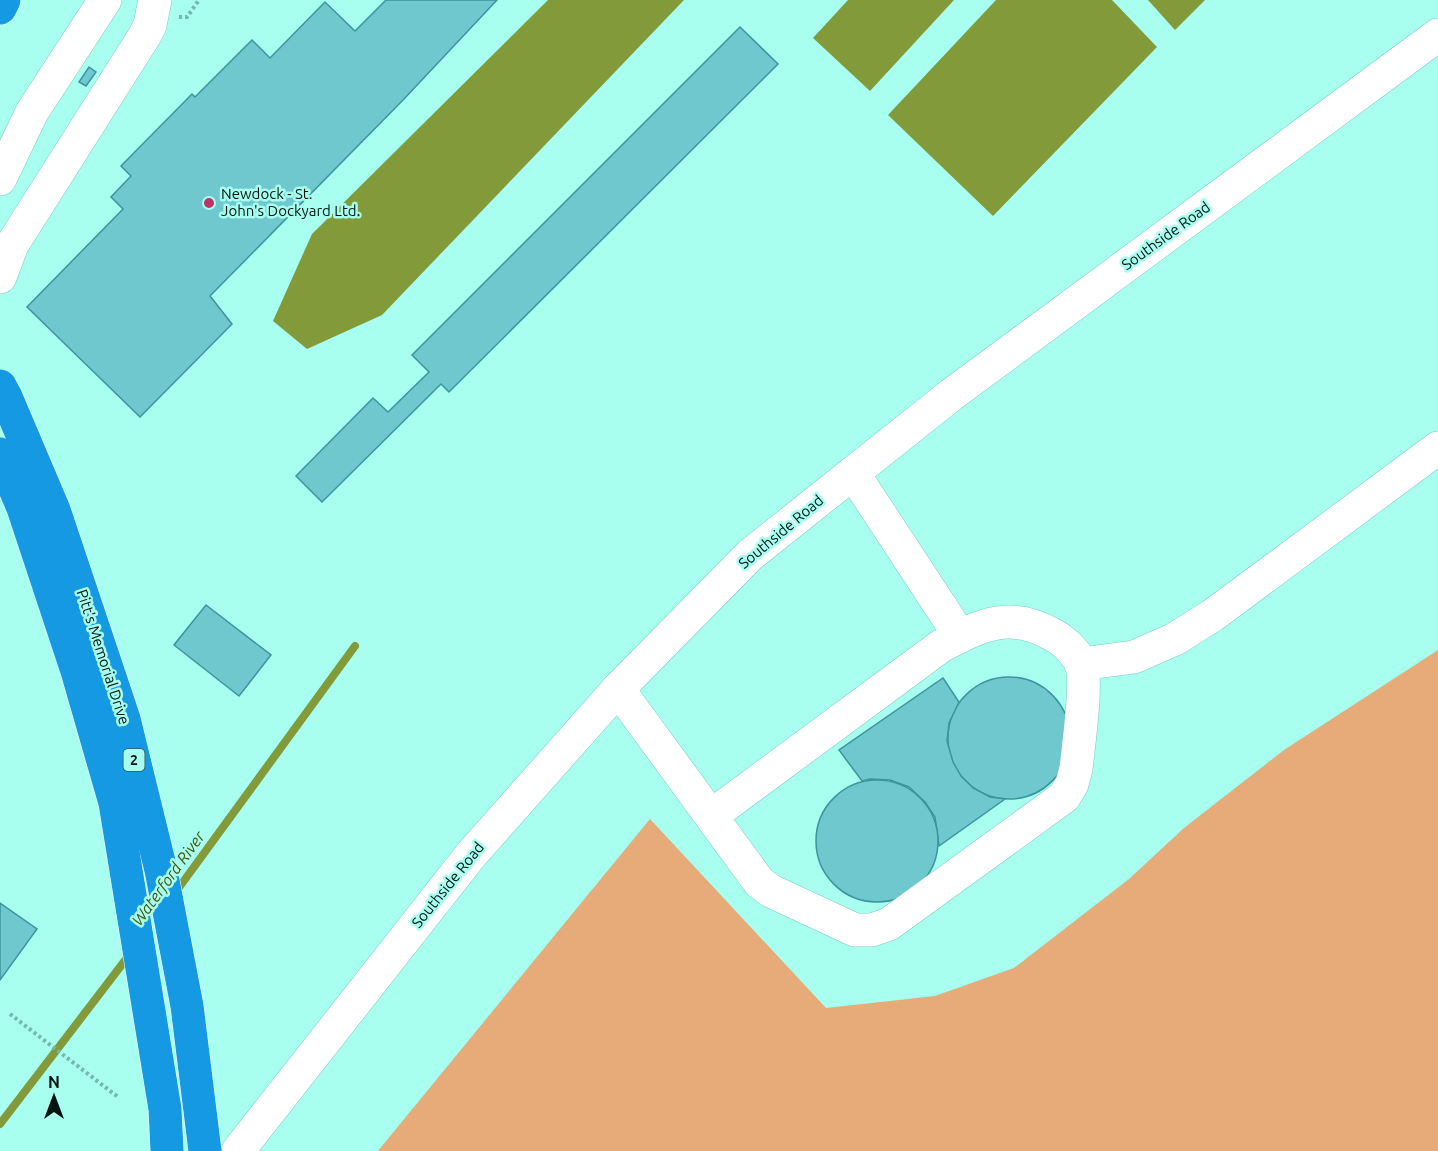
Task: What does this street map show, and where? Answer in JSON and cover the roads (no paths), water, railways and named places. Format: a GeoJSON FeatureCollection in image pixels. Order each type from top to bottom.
{"type":"FeatureCollection","features":[{"type":"Feature","properties":{"kind":"highway"},"geometry":{"type":"LineString","coordinates":[[0,8],[4,0]]}},
{"type":"Feature","properties":{"kind":"highway","name":"Pitt's Memorial Drive"},"geometry":{"type":"LineString","coordinates":[[2,384],[54,510],[124,719],[161,870],[184,995],[205,1151]]}},
{"type":"Feature","properties":{"kind":"highway","name":"Pitt's Memorial Drive"},"geometry":{"type":"LineString","coordinates":[[0,454],[23,508],[77,671],[115,803],[165,1109],[167,1151]]}},
{"type":"Feature","properties":{"kind":"street"},"geometry":{"type":"LineString","coordinates":[[0,179],[32,111],[105,0]]}},
{"type":"Feature","properties":{"kind":"street"},"geometry":{"type":"LineString","coordinates":[[0,277],[12,245],[145,35],[150,26],[155,0]]}},
{"type":"Feature","properties":{"kind":"street","name":"Southside Road"},"geometry":{"type":"LineString","coordinates":[[238,1151],[470,856],[618,689],[750,555],[951,395],[1438,36]]}},
{"type":"Feature","properties":{"kind":"street"},"geometry":{"type":"LineString","coordinates":[[1081,664],[1134,657],[1175,639],[1212,615],[1438,448]]}},
{"type":"Feature","properties":{"kind":"street"},"geometry":{"type":"LineString","coordinates":[[854,473],[960,636]]}},
{"type":"Feature","properties":{"kind":"street"},"geometry":{"type":"LineString","coordinates":[[618,689],[759,882],[771,891],[855,930],[872,930],[889,924],[1064,797],[1072,784],[1076,769],[1084,682],[1081,664],[1061,639],[1035,625],[1006,621],[975,628],[941,646],[711,816]]}},
{"type":"Feature","properties":{"kind":"waterway","name":"Waterford River"},"geometry":{"type":"LineString","coordinates":[[175,893],[355,646]]}},
{"type":"Feature","properties":{"kind":"waterway","name":"Waterford River"},"geometry":{"type":"LineString","coordinates":[[0,1124],[130,954]]}},
{"type":"Feature","properties":{"kind":"place","name":"Newdock - St. John's Dockyard Ltd."},"geometry":{"type":"Point","coordinates":[209,203]}}]}
